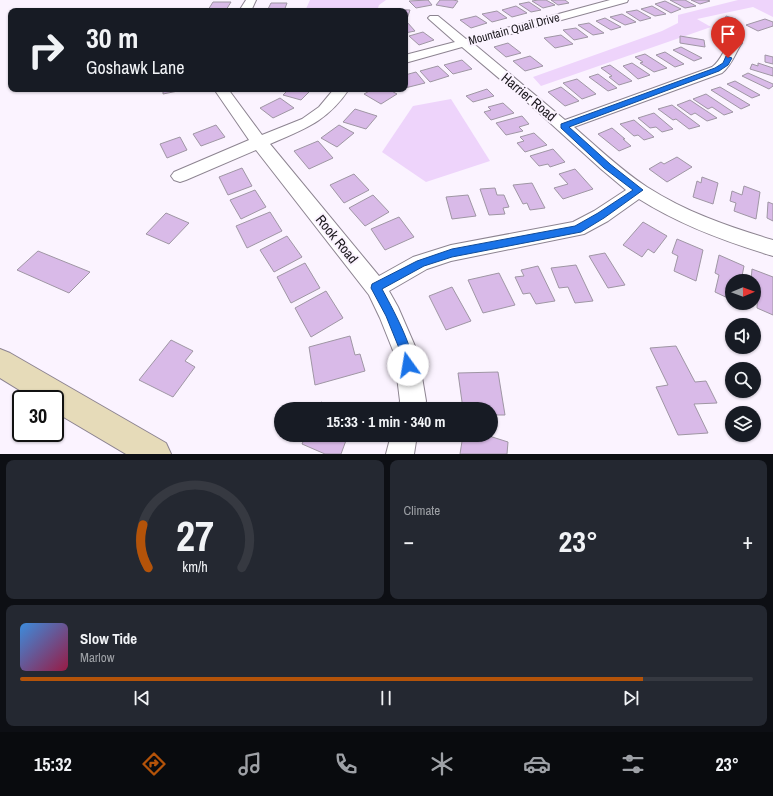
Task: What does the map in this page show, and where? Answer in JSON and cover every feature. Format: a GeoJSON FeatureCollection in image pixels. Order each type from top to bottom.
{"type":"FeatureCollection","features":[{"type":"Feature","properties":{"kind":"main road"},"geometry":{"type":"LineString","coordinates":[[0,363],[155,454]]}},
{"type":"Feature","properties":{"kind":"street","name":"Mountain Quail Drive"},"geometry":{"type":"LineString","coordinates":[[408,58],[623,0]]}},
{"type":"Feature","properties":{"kind":"street","name":"Harrier Road"},"geometry":{"type":"LineString","coordinates":[[434,18],[563,126],[607,166],[652,199],[696,222],[750,242],[773,248]]}},
{"type":"Feature","properties":{"kind":"street"},"geometry":{"type":"LineString","coordinates":[[563,126],[717,70],[725,64],[730,48],[736,43]]}},
{"type":"Feature","properties":{"kind":"street","name":"Rook Road"},"geometry":{"type":"LineString","coordinates":[[223,92],[230,104],[260,143],[376,288],[390,314],[406,353],[412,402]]}},
{"type":"Feature","properties":{"kind":"street"},"geometry":{"type":"LineString","coordinates":[[180,176],[307,122],[324,110],[339,92]]}},
{"type":"Feature","properties":{"kind":"street"},"geometry":{"type":"LineString","coordinates":[[376,288],[420,264],[452,253],[577,229],[601,216],[639,190]]}},
{"type":"Feature","properties":{"kind":"street"},"geometry":{"type":"LineString","coordinates":[[400,454],[403,442]]}},
{"type":"Feature","properties":{"kind":"shaded area"},"geometry":{"type":"Polygon","coordinates":[[[310,0],[386,0],[379,5],[378,8],[306,8],[310,0]]]}},
{"type":"Feature","properties":{"kind":"shaded area"},"geometry":{"type":"Polygon","coordinates":[[[738,0],[773,0],[773,17],[753,7],[697,19],[711,27],[541,86],[533,77],[662,31],[678,23],[678,15],[738,0]]]}},
{"type":"Feature","properties":{"kind":"shaded area"},"geometry":{"type":"Polygon","coordinates":[[[451,99],[490,161],[426,182],[382,152],[413,106],[451,99]]]}},
{"type":"Feature","properties":{"kind":"building"},"geometry":{"type":"Polygon","coordinates":[[[428,0],[432,5],[416,8],[409,1],[428,0]]]}},
{"type":"Feature","properties":{"kind":"building"},"geometry":{"type":"Polygon","coordinates":[[[440,0],[458,1],[453,8],[436,5],[440,0]]]}},
{"type":"Feature","properties":{"kind":"building"},"geometry":{"type":"Polygon","coordinates":[[[546,0],[555,5],[543,8],[532,1],[546,0]]]}},
{"type":"Feature","properties":{"kind":"building"},"geometry":{"type":"Polygon","coordinates":[[[551,0],[565,0],[569,3],[558,5],[551,0]]]}},
{"type":"Feature","properties":{"kind":"building"},"geometry":{"type":"Polygon","coordinates":[[[670,0],[685,0],[696,6],[685,8],[670,0]]]}},
{"type":"Feature","properties":{"kind":"building"},"geometry":{"type":"Polygon","coordinates":[[[691,0],[707,0],[710,1],[700,4],[691,0]]]}},
{"type":"Feature","properties":{"kind":"building"},"geometry":{"type":"Polygon","coordinates":[[[665,1],[681,9],[671,13],[655,4],[665,1]]]}},
{"type":"Feature","properties":{"kind":"building"},"geometry":{"type":"Polygon","coordinates":[[[213,2],[231,2],[227,8],[209,8],[213,2]]]}},
{"type":"Feature","properties":{"kind":"building"},"geometry":{"type":"Polygon","coordinates":[[[529,2],[541,10],[531,12],[519,4],[529,2]]]}},
{"type":"Feature","properties":{"kind":"building"},"geometry":{"type":"Polygon","coordinates":[[[271,3],[287,3],[285,8],[268,8],[271,3]]]}},
{"type":"Feature","properties":{"kind":"building"},"geometry":{"type":"Polygon","coordinates":[[[516,6],[527,13],[512,17],[502,10],[516,6]]]}},
{"type":"Feature","properties":{"kind":"building"},"geometry":{"type":"Polygon","coordinates":[[[652,6],[666,14],[655,16],[641,9],[652,6]]]}},
{"type":"Feature","properties":{"kind":"building"},"geometry":{"type":"Polygon","coordinates":[[[637,10],[651,18],[640,21],[626,12],[637,10]]]}},
{"type":"Feature","properties":{"kind":"building"},"geometry":{"type":"Polygon","coordinates":[[[497,11],[507,18],[492,22],[482,14],[497,11]]]}},
{"type":"Feature","properties":{"kind":"building"},"geometry":{"type":"Polygon","coordinates":[[[622,14],[636,22],[625,25],[610,17],[622,14]]]}},
{"type":"Feature","properties":{"kind":"building"},"geometry":{"type":"Polygon","coordinates":[[[476,16],[487,23],[471,28],[460,20],[476,16]]]}},
{"type":"Feature","properties":{"kind":"building"},"geometry":{"type":"Polygon","coordinates":[[[726,16],[736,19],[734,28],[723,25],[726,16]]]}},
{"type":"Feature","properties":{"kind":"building"},"geometry":{"type":"Polygon","coordinates":[[[605,18],[621,27],[611,30],[596,21],[605,18]]]}},
{"type":"Feature","properties":{"kind":"building"},"geometry":{"type":"Polygon","coordinates":[[[765,19],[773,22],[773,26],[758,31],[746,25],[765,19]]]}},
{"type":"Feature","properties":{"kind":"building"},"geometry":{"type":"Polygon","coordinates":[[[408,23],[415,31],[408,32],[408,23]]]}},
{"type":"Feature","properties":{"kind":"building"},"geometry":{"type":"Polygon","coordinates":[[[589,23],[604,33],[593,35],[578,25],[589,23]]]}},
{"type":"Feature","properties":{"kind":"building"},"geometry":{"type":"Polygon","coordinates":[[[576,28],[588,37],[574,40],[563,30],[576,28]]]}},
{"type":"Feature","properties":{"kind":"building"},"geometry":{"type":"Polygon","coordinates":[[[423,32],[434,40],[419,45],[409,36],[423,32]]]}},
{"type":"Feature","properties":{"kind":"building"},"geometry":{"type":"Polygon","coordinates":[[[561,35],[573,44],[555,48],[544,38],[561,35]]]}},
{"type":"Feature","properties":{"kind":"building"},"geometry":{"type":"Polygon","coordinates":[[[680,36],[704,40],[705,47],[680,43],[680,36]]]}},
{"type":"Feature","properties":{"kind":"building"},"geometry":{"type":"Polygon","coordinates":[[[508,43],[521,53],[506,57],[494,47],[508,43]]]}},
{"type":"Feature","properties":{"kind":"building"},"geometry":{"type":"Polygon","coordinates":[[[681,47],[702,58],[694,61],[673,50],[681,47]]]}},
{"type":"Feature","properties":{"kind":"building"},"geometry":{"type":"Polygon","coordinates":[[[665,52],[684,64],[675,67],[656,55],[665,52]]]}},
{"type":"Feature","properties":{"kind":"building"},"geometry":{"type":"Polygon","coordinates":[[[645,54],[667,68],[654,72],[640,63],[643,62],[635,57],[645,54]]]}},
{"type":"Feature","properties":{"kind":"building"},"geometry":{"type":"Polygon","coordinates":[[[765,55],[773,57],[773,64],[765,62],[765,55]]]}},
{"type":"Feature","properties":{"kind":"building"},"geometry":{"type":"Polygon","coordinates":[[[530,56],[543,66],[525,71],[513,61],[530,56]]]}},
{"type":"Feature","properties":{"kind":"building"},"geometry":{"type":"Polygon","coordinates":[[[462,60],[472,69],[453,74],[444,65],[462,60]]]}},
{"type":"Feature","properties":{"kind":"building"},"geometry":{"type":"Polygon","coordinates":[[[632,63],[650,75],[638,79],[623,66],[632,63]]]}},
{"type":"Feature","properties":{"kind":"building"},"geometry":{"type":"Polygon","coordinates":[[[758,63],[773,68],[773,76],[750,69],[752,64],[758,66],[758,63]]]}},
{"type":"Feature","properties":{"kind":"building"},"geometry":{"type":"Polygon","coordinates":[[[610,65],[632,81],[619,85],[609,77],[612,76],[601,68],[610,65]]]}},
{"type":"Feature","properties":{"kind":"building"},"geometry":{"type":"Polygon","coordinates":[[[438,66],[449,76],[430,82],[420,71],[438,66]]]}},
{"type":"Feature","properties":{"kind":"building"},"geometry":{"type":"Polygon","coordinates":[[[416,72],[425,83],[408,87],[408,74],[416,72]]]}},
{"type":"Feature","properties":{"kind":"building"},"geometry":{"type":"Polygon","coordinates":[[[748,73],[773,84],[773,86],[769,89],[742,76],[748,73]]]}},
{"type":"Feature","properties":{"kind":"building"},"geometry":{"type":"Polygon","coordinates":[[[598,74],[617,88],[608,91],[589,77],[598,74]]]}},
{"type":"Feature","properties":{"kind":"building"},"geometry":{"type":"Polygon","coordinates":[[[577,79],[596,94],[582,99],[563,83],[577,79]]]}},
{"type":"Feature","properties":{"kind":"building"},"geometry":{"type":"Polygon","coordinates":[[[735,81],[760,95],[752,98],[727,84],[735,81]]]}},
{"type":"Feature","properties":{"kind":"building"},"geometry":{"type":"Polygon","coordinates":[[[561,87],[579,101],[565,106],[548,92],[561,87]]]}},
{"type":"Feature","properties":{"kind":"building"},"geometry":{"type":"Polygon","coordinates":[[[720,87],[750,105],[741,109],[711,90],[720,87]]]}},
{"type":"Feature","properties":{"kind":"building"},"geometry":{"type":"Polygon","coordinates":[[[487,89],[494,96],[473,102],[466,96],[487,89]]]}},
{"type":"Feature","properties":{"kind":"building"},"geometry":{"type":"Polygon","coordinates":[[[286,92],[309,92],[301,100],[283,95],[286,92]]]}},
{"type":"Feature","properties":{"kind":"building"},"geometry":{"type":"Polygon","coordinates":[[[368,92],[393,92],[397,94],[381,104],[364,94],[368,92]]]}},
{"type":"Feature","properties":{"kind":"building"},"geometry":{"type":"Polygon","coordinates":[[[706,94],[733,112],[724,115],[712,107],[708,109],[693,99],[706,94]]]}},
{"type":"Feature","properties":{"kind":"building"},"geometry":{"type":"Polygon","coordinates":[[[280,98],[294,108],[273,118],[260,108],[280,98]]]}},
{"type":"Feature","properties":{"kind":"building"},"geometry":{"type":"Polygon","coordinates":[[[690,100],[717,118],[707,121],[695,113],[691,115],[677,105],[690,100]]]}},
{"type":"Feature","properties":{"kind":"building"},"geometry":{"type":"Polygon","coordinates":[[[503,103],[514,113],[491,120],[484,112],[491,110],[488,107],[503,103]]]}},
{"type":"Feature","properties":{"kind":"building"},"geometry":{"type":"Polygon","coordinates":[[[672,105],[700,126],[689,129],[676,119],[673,120],[658,109],[672,105]]]}},
{"type":"Feature","properties":{"kind":"building"},"geometry":{"type":"Polygon","coordinates":[[[355,109],[377,116],[366,129],[343,122],[355,109]]]}},
{"type":"Feature","properties":{"kind":"building"},"geometry":{"type":"Polygon","coordinates":[[[654,113],[673,129],[662,132],[656,127],[650,128],[638,118],[654,113]]]}},
{"type":"Feature","properties":{"kind":"building"},"geometry":{"type":"Polygon","coordinates":[[[522,116],[529,124],[519,127],[523,131],[506,135],[496,123],[522,116]]]}},
{"type":"Feature","properties":{"kind":"building"},"geometry":{"type":"Polygon","coordinates":[[[634,120],[654,137],[644,140],[638,135],[634,136],[620,124],[634,120]]]}},
{"type":"Feature","properties":{"kind":"building"},"geometry":{"type":"Polygon","coordinates":[[[216,125],[225,137],[201,146],[193,134],[216,125]]]}},
{"type":"Feature","properties":{"kind":"building"},"geometry":{"type":"Polygon","coordinates":[[[339,125],[354,133],[337,147],[321,138],[339,125]]]}},
{"type":"Feature","properties":{"kind":"building"},"geometry":{"type":"Polygon","coordinates":[[[612,128],[631,146],[619,151],[598,134],[612,128]]]}},
{"type":"Feature","properties":{"kind":"building"},"geometry":{"type":"Polygon","coordinates":[[[534,133],[547,145],[525,152],[517,143],[524,141],[520,137],[534,133]]]}},
{"type":"Feature","properties":{"kind":"building"},"geometry":{"type":"Polygon","coordinates":[[[180,137],[187,150],[167,158],[160,144],[180,137]]]}},
{"type":"Feature","properties":{"kind":"building"},"geometry":{"type":"Polygon","coordinates":[[[318,141],[333,158],[309,169],[294,151],[318,141]]]}},
{"type":"Feature","properties":{"kind":"building"},"geometry":{"type":"Polygon","coordinates":[[[553,149],[565,162],[550,167],[548,164],[539,166],[530,156],[553,149]]]}},
{"type":"Feature","properties":{"kind":"building"},"geometry":{"type":"Polygon","coordinates":[[[677,157],[692,167],[667,182],[649,169],[661,162],[664,164],[677,157]]]}},
{"type":"Feature","properties":{"kind":"building"},"geometry":{"type":"Polygon","coordinates":[[[242,168],[252,186],[228,195],[219,177],[242,168]]]}},
{"type":"Feature","properties":{"kind":"building"},"geometry":{"type":"Polygon","coordinates":[[[575,169],[593,189],[563,199],[554,188],[568,184],[559,174],[575,169]]]}},
{"type":"Feature","properties":{"kind":"building"},"geometry":{"type":"Polygon","coordinates":[[[354,174],[369,190],[344,203],[330,185],[354,174]]]}},
{"type":"Feature","properties":{"kind":"building"},"geometry":{"type":"Polygon","coordinates":[[[702,177],[718,183],[713,204],[693,197],[697,181],[701,183],[702,177]]]}},
{"type":"Feature","properties":{"kind":"building"},"geometry":{"type":"Polygon","coordinates":[[[532,183],[545,208],[530,210],[527,203],[523,204],[513,185],[532,183]]]}},
{"type":"Feature","properties":{"kind":"building"},"geometry":{"type":"Polygon","coordinates":[[[744,186],[760,192],[756,219],[734,211],[736,203],[730,201],[732,191],[742,195],[744,186]]]}},
{"type":"Feature","properties":{"kind":"building"},"geometry":{"type":"Polygon","coordinates":[[[495,188],[497,195],[504,195],[509,207],[503,208],[505,214],[489,215],[480,189],[495,188]]]}},
{"type":"Feature","properties":{"kind":"building"},"geometry":{"type":"Polygon","coordinates":[[[255,190],[266,207],[241,219],[230,200],[255,190]]]}},
{"type":"Feature","properties":{"kind":"building"},"geometry":{"type":"Polygon","coordinates":[[[373,195],[389,212],[365,226],[349,208],[373,195]]]}},
{"type":"Feature","properties":{"kind":"building"},"geometry":{"type":"Polygon","coordinates":[[[468,195],[476,216],[452,219],[446,197],[468,195]]]}},
{"type":"Feature","properties":{"kind":"building"},"geometry":{"type":"Polygon","coordinates":[[[768,202],[773,204],[773,221],[767,218],[768,202]]]}},
{"type":"Feature","properties":{"kind":"building"},"geometry":{"type":"Polygon","coordinates":[[[270,212],[282,231],[247,248],[236,226],[270,212]]]}},
{"type":"Feature","properties":{"kind":"building"},"geometry":{"type":"Polygon","coordinates":[[[166,213],[189,223],[169,244],[146,234],[166,213]]]}},
{"type":"Feature","properties":{"kind":"building"},"geometry":{"type":"Polygon","coordinates":[[[399,217],[414,237],[385,250],[371,229],[399,217]]]}},
{"type":"Feature","properties":{"kind":"building"},"geometry":{"type":"Polygon","coordinates":[[[643,222],[667,236],[654,253],[648,249],[642,257],[623,245],[643,222]]]}},
{"type":"Feature","properties":{"kind":"building"},"geometry":{"type":"Polygon","coordinates":[[[287,236],[302,257],[274,272],[260,250],[287,236]]]}},
{"type":"Feature","properties":{"kind":"building"},"geometry":{"type":"Polygon","coordinates":[[[677,239],[703,250],[696,281],[674,271],[678,256],[672,253],[677,239]]]}},
{"type":"Feature","properties":{"kind":"building"},"geometry":{"type":"Polygon","coordinates":[[[38,251],[90,272],[69,293],[17,270],[38,251]]]}},
{"type":"Feature","properties":{"kind":"building"},"geometry":{"type":"Polygon","coordinates":[[[605,253],[625,285],[608,288],[589,256],[605,253]]]}},
{"type":"Feature","properties":{"kind":"building"},"geometry":{"type":"Polygon","coordinates":[[[719,255],[744,266],[742,274],[725,274],[725,297],[715,292],[719,275],[715,273],[719,255]]]}},
{"type":"Feature","properties":{"kind":"building"},"geometry":{"type":"Polygon","coordinates":[[[305,263],[320,288],[291,303],[277,277],[305,263]]]}},
{"type":"Feature","properties":{"kind":"building"},"geometry":{"type":"Polygon","coordinates":[[[576,265],[593,301],[575,303],[568,287],[559,288],[551,268],[576,265]]]}},
{"type":"Feature","properties":{"kind":"building"},"geometry":{"type":"Polygon","coordinates":[[[538,266],[555,301],[536,304],[530,293],[523,294],[515,277],[524,276],[521,270],[538,266]]]}},
{"type":"Feature","properties":{"kind":"building"},"geometry":{"type":"Polygon","coordinates":[[[752,269],[773,277],[773,315],[761,310],[761,274],[752,274],[752,269]]]}},
{"type":"Feature","properties":{"kind":"building"},"geometry":{"type":"Polygon","coordinates":[[[499,273],[515,305],[483,313],[468,280],[499,273]]]}},
{"type":"Feature","properties":{"kind":"building"},"geometry":{"type":"Polygon","coordinates":[[[452,287],[471,321],[446,330],[429,296],[452,287]]]}},
{"type":"Feature","properties":{"kind":"building"},"geometry":{"type":"Polygon","coordinates":[[[326,291],[343,318],[311,337],[295,308],[326,291]]]}},
{"type":"Feature","properties":{"kind":"building"},"geometry":{"type":"Polygon","coordinates":[[[350,336],[355,355],[360,354],[365,371],[315,385],[309,347],[350,336]]]}},
{"type":"Feature","properties":{"kind":"building"},"geometry":{"type":"Polygon","coordinates":[[[171,340],[193,351],[185,361],[195,367],[173,397],[139,380],[171,340]]]}},
{"type":"Feature","properties":{"kind":"building"},"geometry":{"type":"Polygon","coordinates":[[[676,346],[695,382],[706,381],[717,403],[694,404],[708,433],[678,435],[656,387],[668,385],[650,348],[676,346]]]}},
{"type":"Feature","properties":{"kind":"building"},"geometry":{"type":"Polygon","coordinates":[[[498,372],[505,415],[498,415],[498,402],[462,402],[458,373],[498,372]]]}},
{"type":"Feature","properties":{"kind":"building"},"geometry":{"type":"Polygon","coordinates":[[[498,439],[508,442],[507,454],[460,454],[462,442],[498,442],[498,439]]]}},
{"type":"Feature","properties":{"kind":"building"},"geometry":{"type":"Polygon","coordinates":[[[303,442],[345,442],[341,454],[325,454],[302,444],[303,442]]]}},
{"type":"Feature","properties":{"kind":"route"},"geometry":{"type":"LineString","coordinates":[[408,365],[406,353],[390,314],[376,288],[420,264],[452,253],[577,229],[601,216],[639,190],[607,166],[563,126],[717,70],[725,64],[728,58]]}}]}
